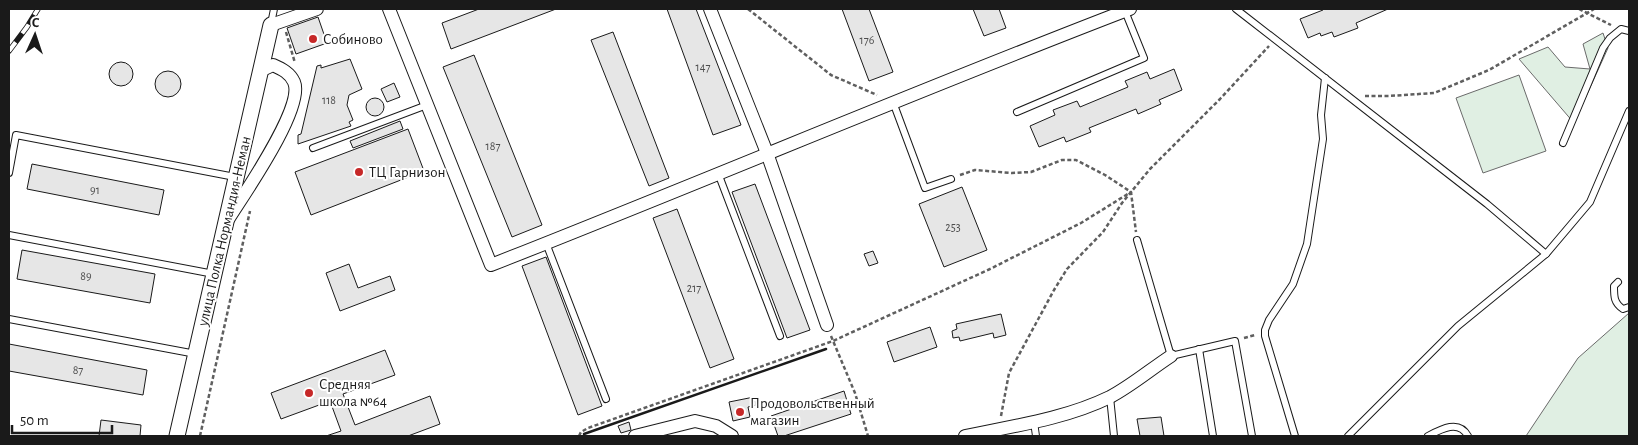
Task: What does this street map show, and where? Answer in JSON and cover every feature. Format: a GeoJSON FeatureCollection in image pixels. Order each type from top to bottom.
{"type":"FeatureCollection","features":[{"type":"Feature","properties":{"kind":"street"},"geometry":{"type":"LineString","coordinates":[[278,28],[317,9]]}},
{"type":"Feature","properties":{"kind":"street"},"geometry":{"type":"LineString","coordinates":[[389,9],[491,265],[642,206],[718,172],[1127,10]]}},
{"type":"Feature","properties":{"kind":"street"},"geometry":{"type":"LineString","coordinates":[[710,9],[767,153],[827,325]]}},
{"type":"Feature","properties":{"kind":"street","name":"улица Полка Нормандия-Неман"},"geometry":{"type":"LineString","coordinates":[[177,436],[260,71],[278,28]]}},
{"type":"Feature","properties":{"kind":"street"},"geometry":{"type":"LineString","coordinates":[[225,225],[285,126],[294,100],[295,83],[286,71],[273,66],[260,71]]}},
{"type":"Feature","properties":{"kind":"street"},"geometry":{"type":"LineString","coordinates":[[965,436],[1034,420],[1052,419],[1110,396],[1171,356]]}},
{"type":"Feature","properties":{"kind":"street"},"geometry":{"type":"LineString","coordinates":[[635,436],[695,421],[716,426],[732,436]]}},
{"type":"Feature","properties":{"kind":"lane"},"geometry":{"type":"LineString","coordinates":[[274,9],[278,28]]}},
{"type":"Feature","properties":{"kind":"lane"},"geometry":{"type":"LineString","coordinates":[[1236,9],[1487,204],[1546,254]]}},
{"type":"Feature","properties":{"kind":"lane"},"geometry":{"type":"LineString","coordinates":[[1017,112],[1144,58],[1127,10]]}},
{"type":"Feature","properties":{"kind":"lane"},"geometry":{"type":"LineString","coordinates":[[1563,143],[1603,48],[1610,38],[1621,29],[1629,31]]}},
{"type":"Feature","properties":{"kind":"lane"},"geometry":{"type":"LineString","coordinates":[[1295,436],[1265,332],[1269,320],[1293,284],[1307,244],[1322,139],[1321,115],[1325,78]]}},
{"type":"Feature","properties":{"kind":"lane"},"geometry":{"type":"LineString","coordinates":[[894,102],[925,188],[951,179]]}},
{"type":"Feature","properties":{"kind":"lane"},"geometry":{"type":"LineString","coordinates":[[313,148],[427,105]]}},
{"type":"Feature","properties":{"kind":"lane"},"geometry":{"type":"LineString","coordinates":[[1348,436],[1458,326],[1546,254],[1590,202],[1629,111]]}},
{"type":"Feature","properties":{"kind":"lane"},"geometry":{"type":"LineString","coordinates":[[9,173],[16,136],[236,177]]}},
{"type":"Feature","properties":{"kind":"lane"},"geometry":{"type":"LineString","coordinates":[[718,172],[780,336]]}},
{"type":"Feature","properties":{"kind":"lane"},"geometry":{"type":"LineString","coordinates":[[9,235],[214,274]]}},
{"type":"Feature","properties":{"kind":"lane"},"geometry":{"type":"LineString","coordinates":[[1137,240],[1171,356],[1235,341],[1252,436]]}},
{"type":"Feature","properties":{"kind":"lane"},"geometry":{"type":"LineString","coordinates":[[546,243],[606,399]]}},
{"type":"Feature","properties":{"kind":"lane"},"geometry":{"type":"LineString","coordinates":[[1618,282],[1614,286],[1616,304],[1623,309],[1629,307]]}},
{"type":"Feature","properties":{"kind":"lane"},"geometry":{"type":"LineString","coordinates":[[9,319],[196,354]]}},
{"type":"Feature","properties":{"kind":"lane"},"geometry":{"type":"LineString","coordinates":[[1199,349],[1213,436]]}},
{"type":"Feature","properties":{"kind":"lane"},"geometry":{"type":"LineString","coordinates":[[1110,396],[1114,436]]}},
{"type":"Feature","properties":{"kind":"lane"},"geometry":{"type":"LineString","coordinates":[[1034,420],[1036,436]]}},
{"type":"Feature","properties":{"kind":"lane"},"geometry":{"type":"LineString","coordinates":[[1428,436],[1449,426],[1458,427],[1466,432],[1468,436]]}},
{"type":"Feature","properties":{"kind":"path"},"geometry":{"type":"LineString","coordinates":[[748,9],[831,75],[894,102]]}},
{"type":"Feature","properties":{"kind":"path"},"geometry":{"type":"LineString","coordinates":[[1579,9],[1621,29]]}},
{"type":"Feature","properties":{"kind":"path"},"geometry":{"type":"LineString","coordinates":[[1348,96],[1434,94],[1489,70],[1560,29],[1575,18],[1594,9]]}},
{"type":"Feature","properties":{"kind":"path"},"geometry":{"type":"LineString","coordinates":[[278,28],[296,68]]}},
{"type":"Feature","properties":{"kind":"path"},"geometry":{"type":"LineString","coordinates":[[996,429],[1002,413],[1009,373],[1067,269],[1103,232],[1150,169],[1276,40]]}},
{"type":"Feature","properties":{"kind":"path"},"geometry":{"type":"LineString","coordinates":[[951,179],[975,170],[1012,173],[1031,172],[1062,160],[1076,160],[1105,175],[1131,192],[1137,240]]}},
{"type":"Feature","properties":{"kind":"path"},"geometry":{"type":"LineString","coordinates":[[579,436],[581,432],[588,428],[714,385],[833,341],[990,269],[1081,223],[1131,192]]}},
{"type":"Feature","properties":{"kind":"path"},"geometry":{"type":"LineString","coordinates":[[200,436],[251,203]]}},
{"type":"Feature","properties":{"kind":"path"},"geometry":{"type":"LineString","coordinates":[[827,325],[856,393],[868,436]]}},
{"type":"Feature","properties":{"kind":"path"},"geometry":{"type":"LineString","coordinates":[[1235,341],[1265,332]]}},
{"type":"Feature","properties":{"kind":"green space"},"geometry":{"type":"Polygon","coordinates":[[[1603,33],[1608,48],[1574,123],[1519,59],[1548,47],[1565,67],[1590,69],[1583,44],[1603,33]]]}},
{"type":"Feature","properties":{"kind":"green space"},"geometry":{"type":"Polygon","coordinates":[[[1519,75],[1546,151],[1483,173],[1456,98],[1519,75]]]}},
{"type":"Feature","properties":{"kind":"green space"},"geometry":{"type":"Polygon","coordinates":[[[1629,313],[1629,436],[1526,436],[1578,358],[1629,313]]]}},
{"type":"Feature","properties":{"kind":"building"},"geometry":{"type":"Polygon","coordinates":[[[479,9],[556,9],[451,49],[442,23],[479,9]]]}},
{"type":"Feature","properties":{"kind":"building"},"geometry":{"type":"Polygon","coordinates":[[[667,9],[696,9],[741,125],[713,135],[667,9]]]}},
{"type":"Feature","properties":{"kind":"building"},"geometry":{"type":"Polygon","coordinates":[[[842,9],[869,9],[893,72],[869,81],[842,9]]]}},
{"type":"Feature","properties":{"kind":"building"},"geometry":{"type":"Polygon","coordinates":[[[973,9],[999,9],[1006,28],[984,36],[973,9]]]}},
{"type":"Feature","properties":{"kind":"building"},"geometry":{"type":"Polygon","coordinates":[[[1322,9],[1388,9],[1356,23],[1358,28],[1334,37],[1332,32],[1321,36],[1320,33],[1308,38],[1300,19],[1322,9]]]}},
{"type":"Feature","properties":{"kind":"building"},"geometry":{"type":"Polygon","coordinates":[[[318,17],[327,43],[296,54],[287,28],[318,17]]]}},
{"type":"Feature","properties":{"kind":"building"},"geometry":{"type":"Polygon","coordinates":[[[613,32],[669,178],[649,186],[591,40],[613,32]]]}},
{"type":"Feature","properties":{"kind":"building"},"geometry":{"type":"Polygon","coordinates":[[[474,55],[542,225],[512,237],[443,67],[474,55]]]}},
{"type":"Feature","properties":{"kind":"building"},"geometry":{"type":"Polygon","coordinates":[[[350,59],[362,89],[349,95],[347,105],[353,120],[349,122],[351,126],[298,144],[298,135],[301,134],[317,66],[321,65],[321,68],[350,59]]]}},
{"type":"Feature","properties":{"kind":"building"},"geometry":{"type":"Polygon","coordinates":[[[121,62],[130,65],[133,74],[130,83],[121,86],[112,83],[109,74],[112,65],[121,62]]]}},
{"type":"Feature","properties":{"kind":"building"},"geometry":{"type":"Polygon","coordinates":[[[1174,69],[1182,90],[1159,100],[1161,104],[1138,114],[1136,109],[1089,128],[1091,132],[1066,142],[1064,137],[1039,147],[1030,126],[1055,115],[1053,110],[1077,101],[1080,107],[1128,87],[1125,81],[1147,72],[1150,79],[1174,69]]]}},
{"type":"Feature","properties":{"kind":"building"},"geometry":{"type":"Polygon","coordinates":[[[168,71],[177,75],[181,84],[177,93],[168,97],[159,93],[155,84],[159,75],[168,71]]]}},
{"type":"Feature","properties":{"kind":"building"},"geometry":{"type":"Polygon","coordinates":[[[394,83],[400,97],[387,102],[381,89],[394,83]]]}},
{"type":"Feature","properties":{"kind":"building"},"geometry":{"type":"Polygon","coordinates":[[[375,98],[381,101],[384,107],[381,113],[375,116],[369,113],[366,107],[369,101],[375,98]]]}},
{"type":"Feature","properties":{"kind":"building"},"geometry":{"type":"Polygon","coordinates":[[[400,121],[403,129],[353,148],[350,141],[400,121]]]}},
{"type":"Feature","properties":{"kind":"building","name":"ТЦ Гарнизон"},"geometry":{"type":"Polygon","coordinates":[[[408,129],[424,171],[311,215],[295,172],[408,129]]]}},
{"type":"Feature","properties":{"kind":"building"},"geometry":{"type":"Polygon","coordinates":[[[32,164],[164,190],[159,215],[27,189],[32,164]]]}},
{"type":"Feature","properties":{"kind":"building"},"geometry":{"type":"Polygon","coordinates":[[[755,184],[810,330],[787,338],[732,192],[755,184]]]}},
{"type":"Feature","properties":{"kind":"building"},"geometry":{"type":"Polygon","coordinates":[[[962,187],[987,250],[944,267],[919,204],[962,187]]]}},
{"type":"Feature","properties":{"kind":"building"},"geometry":{"type":"Polygon","coordinates":[[[677,209],[734,359],[710,368],[653,218],[677,209]]]}},
{"type":"Feature","properties":{"kind":"building"},"geometry":{"type":"Polygon","coordinates":[[[22,250],[155,274],[150,303],[17,279],[22,250]]]}},
{"type":"Feature","properties":{"kind":"building"},"geometry":{"type":"Polygon","coordinates":[[[873,251],[878,263],[869,266],[864,254],[873,251]]]}},
{"type":"Feature","properties":{"kind":"building"},"geometry":{"type":"Polygon","coordinates":[[[546,257],[602,406],[578,415],[522,266],[546,257]]]}},
{"type":"Feature","properties":{"kind":"building"},"geometry":{"type":"Polygon","coordinates":[[[349,264],[358,288],[390,276],[395,290],[340,311],[326,273],[349,264]]]}},
{"type":"Feature","properties":{"kind":"building"},"geometry":{"type":"Polygon","coordinates":[[[1001,314],[1006,335],[994,338],[993,333],[960,341],[959,337],[953,338],[952,331],[957,329],[956,324],[1001,314]]]}},
{"type":"Feature","properties":{"kind":"building"},"geometry":{"type":"Polygon","coordinates":[[[930,327],[937,347],[894,362],[887,342],[930,327]]]}},
{"type":"Feature","properties":{"kind":"building"},"geometry":{"type":"Polygon","coordinates":[[[9,344],[147,370],[143,395],[9,371],[9,344]]]}},
{"type":"Feature","properties":{"kind":"building","name":"Средняя школа №64"},"geometry":{"type":"Polygon","coordinates":[[[385,350],[395,375],[343,394],[355,425],[430,396],[440,424],[408,436],[326,436],[341,431],[330,401],[281,419],[271,393],[385,350]]]}},
{"type":"Feature","properties":{"kind":"building"},"geometry":{"type":"Polygon","coordinates":[[[844,391],[851,414],[784,436],[778,436],[771,416],[844,391]]]}},
{"type":"Feature","properties":{"kind":"building","name":"Продовольственный магазин"},"geometry":{"type":"Polygon","coordinates":[[[754,397],[756,405],[748,407],[750,417],[733,421],[729,402],[754,397]]]}},
{"type":"Feature","properties":{"kind":"building"},"geometry":{"type":"Polygon","coordinates":[[[1161,417],[1164,436],[1140,436],[1137,419],[1161,417]]]}},
{"type":"Feature","properties":{"kind":"building"},"geometry":{"type":"Polygon","coordinates":[[[101,420],[141,425],[140,436],[99,436],[101,420]]]}},
{"type":"Feature","properties":{"kind":"building"},"geometry":{"type":"Polygon","coordinates":[[[629,422],[631,430],[621,433],[618,426],[629,422]]]}},
{"type":"Feature","properties":{"kind":"railway"},"geometry":{"type":"LineString","coordinates":[[9,51],[38,9]]}},
{"type":"Feature","properties":{"kind":"wall"},"geometry":{"type":"LineString","coordinates":[[584,434],[826,349]]}},
{"type":"Feature","properties":{"kind":"place","name":"Собиново"},"geometry":{"type":"Point","coordinates":[313,39]}},
{"type":"Feature","properties":{"kind":"place","name":"ТЦ Гарнизон"},"geometry":{"type":"Point","coordinates":[359,172]}},
{"type":"Feature","properties":{"kind":"place","name":"Средняя школа №64"},"geometry":{"type":"Point","coordinates":[309,393]}},
{"type":"Feature","properties":{"kind":"place","name":"Продовольственный магазин"},"geometry":{"type":"Point","coordinates":[740,412]}}]}
